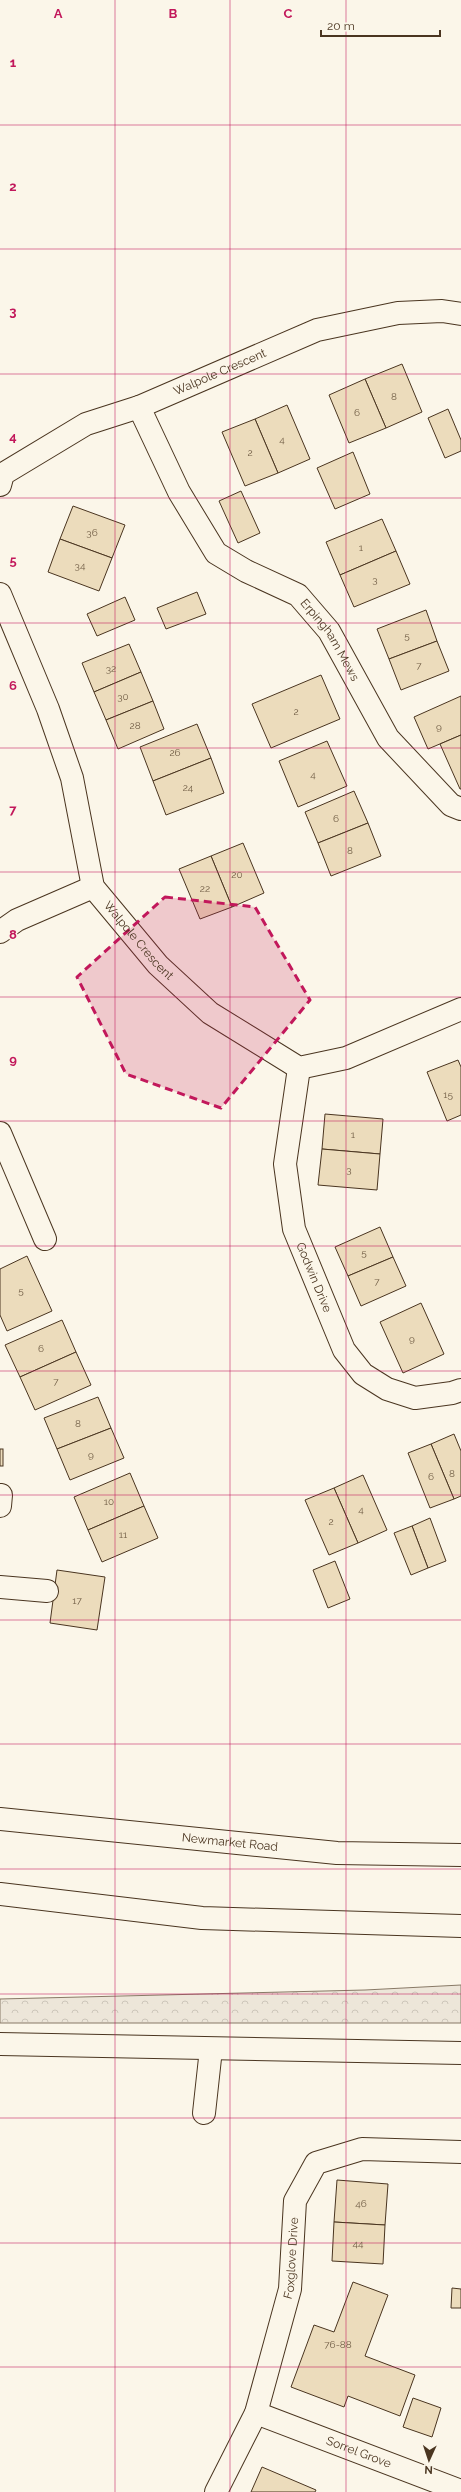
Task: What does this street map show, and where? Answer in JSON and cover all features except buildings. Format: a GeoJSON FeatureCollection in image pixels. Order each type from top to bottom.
{"type":"FeatureCollection","features":[{"type":"Feature","properties":{"kind":"main road","name":"Walpole Crescent"},"geometry":{"type":"LineString","coordinates":[[1,477],[86,424],[139,407],[317,330],[398,314],[442,311],[461,314]]}},
{"type":"Feature","properties":{"kind":"main road","name":"Erpingham Mews"},"geometry":{"type":"LineString","coordinates":[[139,407],[179,492],[216,553],[246,571],[298,594],[329,631],[388,738],[451,805],[461,810]]}},
{"type":"Feature","properties":{"kind":"main road","name":"Walpole Crescent"},"geometry":{"type":"LineString","coordinates":[[0,594],[48,709],[72,778],[93,887],[158,965],[210,1013],[299,1068]]}},
{"type":"Feature","properties":{"kind":"main road"},"geometry":{"type":"LineString","coordinates":[[0,932],[17,920],[93,887]]}},
{"type":"Feature","properties":{"kind":"main road"},"geometry":{"type":"LineString","coordinates":[[299,1068],[346,1058],[461,1009]]}},
{"type":"Feature","properties":{"kind":"main road","name":"Godwin Drive"},"geometry":{"type":"LineString","coordinates":[[299,1068],[285,1164],[294,1228],[344,1350],[363,1374],[387,1389],[415,1398],[452,1393],[461,1390]]}},
{"type":"Feature","properties":{"kind":"main road"},"geometry":{"type":"LineString","coordinates":[[0,1133],[44,1239]]}},
{"type":"Feature","properties":{"kind":"main road"},"geometry":{"type":"LineString","coordinates":[[0,1586],[47,1591]]}},
{"type":"Feature","properties":{"kind":"main road","name":"Newmarket Road"},"geometry":{"type":"LineString","coordinates":[[0,1819],[337,1853],[461,1855]]}},
{"type":"Feature","properties":{"kind":"main road"},"geometry":{"type":"LineString","coordinates":[[0,1894],[202,1918],[461,1926]]}},
{"type":"Feature","properties":{"kind":"main road"},"geometry":{"type":"LineString","coordinates":[[0,2044],[461,2053]]}},
{"type":"Feature","properties":{"kind":"main road"},"geometry":{"type":"LineString","coordinates":[[204,2113],[211,2049]]}},
{"type":"Feature","properties":{"kind":"main road","name":"Foxglove Drive"},"geometry":{"type":"LineString","coordinates":[[216,2492],[256,2413],[290,2289],[296,2201],[316,2163],[362,2149],[461,2152]]}},
{"type":"Feature","properties":{"kind":"main road","name":"Sorrel Grove"},"geometry":{"type":"LineString","coordinates":[[256,2413],[461,2491]]}},
{"type":"Feature","properties":{"kind":"highlighted area"},"geometry":{"type":"Polygon","coordinates":[[[165,897],[255,907],[310,1000],[221,1108],[126,1074],[77,977],[165,897]]]}},
{"type":"Feature","properties":{"kind":"green space"},"geometry":{"type":"Polygon","coordinates":[[[461,1985],[461,2023],[0,2023],[0,1999],[365,1990],[461,1985]]]}}]}
